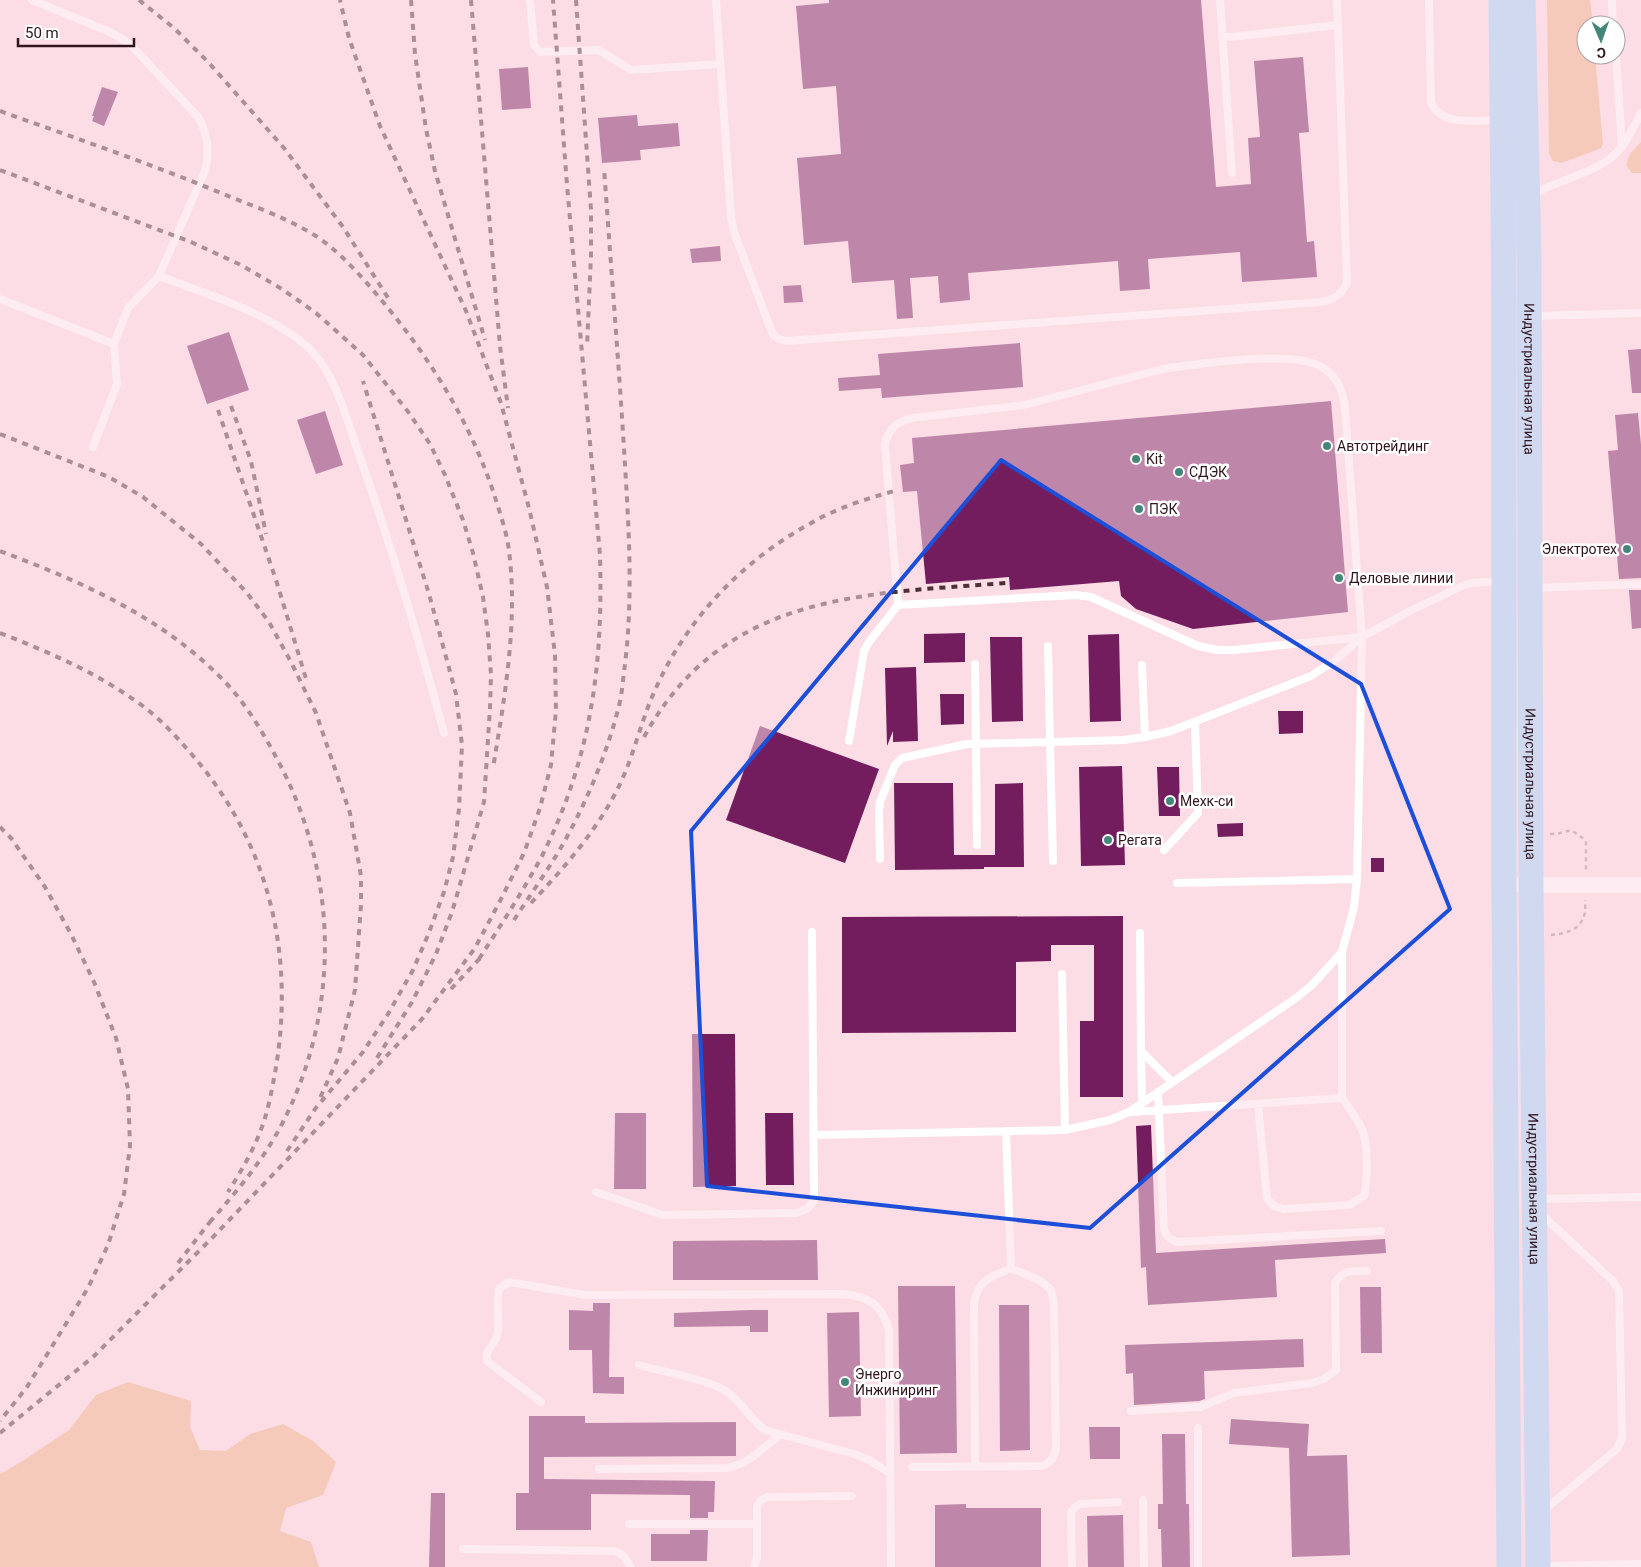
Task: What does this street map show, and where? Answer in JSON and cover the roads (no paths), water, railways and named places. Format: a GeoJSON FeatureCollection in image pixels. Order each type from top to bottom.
{"type":"FeatureCollection","features":[{"type":"Feature","properties":{"kind":"main road","name":"Индустриальная улица"},"geometry":{"type":"LineString","coordinates":[[1500,0],[1502,120],[1530,549],[1531,885],[1538,1567]]}},
{"type":"Feature","properties":{"kind":"main road","name":"Индустриальная улица"},"geometry":{"type":"LineString","coordinates":[[1509,1567],[1504,885],[1504,581],[1516,317],[1527,197],[1523,0]]}},
{"type":"Feature","properties":{"kind":"street"},"geometry":{"type":"LineString","coordinates":[[1504,885],[1641,885]]}},
{"type":"Feature","properties":{"kind":"lane"},"geometry":{"type":"LineString","coordinates":[[32,0],[110,32],[131,45],[198,117],[204,128],[208,154],[206,168],[159,276],[128,308],[114,344],[117,384],[93,446]]}},
{"type":"Feature","properties":{"kind":"lane"},"geometry":{"type":"LineString","coordinates":[[530,0],[534,45],[540,52],[599,50],[631,70],[720,64]]}},
{"type":"Feature","properties":{"kind":"lane"},"geometry":{"type":"LineString","coordinates":[[716,0],[731,216],[734,232],[774,335],[786,341],[1322,302],[1336,298],[1343,291],[1347,283],[1337,0]]}},
{"type":"Feature","properties":{"kind":"lane"},"geometry":{"type":"LineString","coordinates":[[1220,0],[1232,173]]}},
{"type":"Feature","properties":{"kind":"lane"},"geometry":{"type":"LineString","coordinates":[[1429,0],[1431,103],[1434,111],[1442,117],[1453,120],[1502,120]]}},
{"type":"Feature","properties":{"kind":"lane"},"geometry":{"type":"LineString","coordinates":[[1612,0],[1613,15]]}},
{"type":"Feature","properties":{"kind":"lane"},"geometry":{"type":"LineString","coordinates":[[1222,38],[1338,25]]}},
{"type":"Feature","properties":{"kind":"lane"},"geometry":{"type":"LineString","coordinates":[[1617,65],[1622,146]]}},
{"type":"Feature","properties":{"kind":"lane"},"geometry":{"type":"LineString","coordinates":[[1527,197],[1547,186],[1600,165],[1614,155],[1622,146],[1641,113]]}},
{"type":"Feature","properties":{"kind":"lane"},"geometry":{"type":"LineString","coordinates":[[159,276],[276,324],[304,343],[320,361],[334,385],[382,518],[415,624],[444,733]]}},
{"type":"Feature","properties":{"kind":"lane"},"geometry":{"type":"LineString","coordinates":[[0,299],[114,344]]}},
{"type":"Feature","properties":{"kind":"lane"},"geometry":{"type":"LineString","coordinates":[[1516,317],[1641,313]]}},
{"type":"Feature","properties":{"kind":"lane"},"geometry":{"type":"LineString","coordinates":[[849,741],[864,651],[898,604],[885,444],[888,434],[894,425],[902,420],[912,418],[1024,405],[1163,369],[1269,358],[1292,359],[1312,363],[1324,368],[1337,381],[1343,393],[1362,637],[1357,879],[1354,907],[1342,952],[1342,1098],[1362,1129],[1365,1140],[1366,1188],[1364,1196],[1349,1205],[1283,1209],[1274,1206],[1267,1198],[1258,1104]]}},
{"type":"Feature","properties":{"kind":"lane"},"geometry":{"type":"LineString","coordinates":[[1530,549],[1606,547]]}},
{"type":"Feature","properties":{"kind":"lane"},"geometry":{"type":"LineString","coordinates":[[880,860],[880,802],[895,765],[902,758],[976,743],[1123,740],[1171,731],[1311,676],[1334,661],[1362,637],[1462,586],[1472,583],[1504,581]]}},
{"type":"Feature","properties":{"kind":"lane"},"geometry":{"type":"LineString","coordinates":[[1530,588],[1641,584]]}},
{"type":"Feature","properties":{"kind":"lane"},"geometry":{"type":"LineString","coordinates":[[898,604],[1074,595],[1091,597],[1198,646],[1216,650],[1234,650],[1362,637]]}},
{"type":"Feature","properties":{"kind":"lane"},"geometry":{"type":"LineString","coordinates":[[1048,646],[1053,861]]}},
{"type":"Feature","properties":{"kind":"lane"},"geometry":{"type":"LineString","coordinates":[[975,664],[977,845]]}},
{"type":"Feature","properties":{"kind":"lane"},"geometry":{"type":"LineString","coordinates":[[1142,665],[1145,737]]}},
{"type":"Feature","properties":{"kind":"lane"},"geometry":{"type":"LineString","coordinates":[[1164,850],[1198,814],[1195,722]]}},
{"type":"Feature","properties":{"kind":"lane"},"geometry":{"type":"LineString","coordinates":[[1177,883],[1357,879]]}},
{"type":"Feature","properties":{"kind":"lane"},"geometry":{"type":"LineString","coordinates":[[596,1192],[663,1215],[796,1213],[807,1210],[814,1201],[812,932]]}},
{"type":"Feature","properties":{"kind":"lane"},"geometry":{"type":"LineString","coordinates":[[1140,933],[1142,1103]]}},
{"type":"Feature","properties":{"kind":"lane"},"geometry":{"type":"LineString","coordinates":[[813,1135],[1065,1130],[1110,1120],[1129,1112],[1296,998],[1342,952]]}},
{"type":"Feature","properties":{"kind":"lane"},"geometry":{"type":"LineString","coordinates":[[1062,974],[1065,1130]]}},
{"type":"Feature","properties":{"kind":"lane"},"geometry":{"type":"LineString","coordinates":[[1141,1051],[1172,1082]]}},
{"type":"Feature","properties":{"kind":"lane"},"geometry":{"type":"LineString","coordinates":[[1158,1092],[1164,1229],[1170,1240],[1178,1242],[1381,1231]]}},
{"type":"Feature","properties":{"kind":"lane"},"geometry":{"type":"LineString","coordinates":[[1129,1112],[1342,1098]]}},
{"type":"Feature","properties":{"kind":"lane"},"geometry":{"type":"LineString","coordinates":[[1006,1131],[1011,1268]]}},
{"type":"Feature","properties":{"kind":"lane"},"geometry":{"type":"LineString","coordinates":[[1534,1203],[1641,1198]]}},
{"type":"Feature","properties":{"kind":"lane"},"geometry":{"type":"LineString","coordinates":[[1534,1203],[1562,1235],[1613,1281],[1619,1291],[1622,1438],[1617,1449],[1537,1515]]}},
{"type":"Feature","properties":{"kind":"lane"},"geometry":{"type":"LineString","coordinates":[[912,1467],[975,1467],[1042,1466],[1048,1464],[1054,1458],[1056,1448],[1054,1303],[1051,1290],[1041,1281],[1011,1268],[983,1282],[976,1291],[974,1303],[975,1467]]}},
{"type":"Feature","properties":{"kind":"lane"},"geometry":{"type":"LineString","coordinates":[[1131,1411],[1200,1407],[1234,1393],[1312,1383],[1324,1378],[1336,1370],[1335,1283],[1340,1275],[1346,1272],[1366,1271]]}},
{"type":"Feature","properties":{"kind":"lane"},"geometry":{"type":"LineString","coordinates":[[542,1402],[486,1361],[487,1352],[497,1335],[497,1296],[500,1289],[509,1282],[585,1295],[843,1294],[858,1296],[871,1301],[881,1310],[889,1330],[891,1567]]}},
{"type":"Feature","properties":{"kind":"lane"},"geometry":{"type":"LineString","coordinates":[[639,1365],[712,1385],[726,1391],[765,1430],[854,1454],[869,1460],[890,1473]]}},
{"type":"Feature","properties":{"kind":"lane"},"geometry":{"type":"LineString","coordinates":[[1198,1428],[1198,1567]]}},
{"type":"Feature","properties":{"kind":"lane"},"geometry":{"type":"LineString","coordinates":[[599,1469],[727,1468],[745,1462],[781,1434]]}},
{"type":"Feature","properties":{"kind":"lane"},"geometry":{"type":"LineString","coordinates":[[754,1567],[757,1558],[757,1507],[761,1500],[767,1497],[852,1496]]}},
{"type":"Feature","properties":{"kind":"lane"},"geometry":{"type":"LineString","coordinates":[[1143,1500],[1144,1567]]}},
{"type":"Feature","properties":{"kind":"lane"},"geometry":{"type":"LineString","coordinates":[[1072,1567],[1071,1512],[1075,1506],[1080,1504],[1118,1502]]}},
{"type":"Feature","properties":{"kind":"lane"},"geometry":{"type":"LineString","coordinates":[[629,1524],[757,1524]]}},
{"type":"Feature","properties":{"kind":"lane"},"geometry":{"type":"LineString","coordinates":[[463,1548],[613,1550],[623,1555],[631,1567]]}},
{"type":"Feature","properties":{"kind":"lane"},"geometry":{"type":"LineString","coordinates":[[1538,1567],[1641,1564]]}},
{"type":"Feature","properties":{"kind":"railway"},"geometry":{"type":"LineString","coordinates":[[139,0],[174,28],[210,64],[284,148],[343,227],[390,301]]}},
{"type":"Feature","properties":{"kind":"railway"},"geometry":{"type":"LineString","coordinates":[[0,1433],[93,1357],[213,1237],[422,1019],[475,948],[500,901],[524,853],[540,808],[551,765],[556,710],[555,655],[547,587],[529,508],[501,403],[466,311],[380,126],[349,38],[340,0]]}},
{"type":"Feature","properties":{"kind":"railway"},"geometry":{"type":"LineString","coordinates":[[411,0],[415,54],[426,129],[435,171],[485,340]]}},
{"type":"Feature","properties":{"kind":"railway"},"geometry":{"type":"LineString","coordinates":[[471,0],[500,346],[508,408]]}},
{"type":"Feature","properties":{"kind":"railway"},"geometry":{"type":"LineString","coordinates":[[479,959],[520,895],[542,856],[573,782],[591,709],[599,634],[600,555],[567,185],[553,0]]}},
{"type":"Feature","properties":{"kind":"railway"},"geometry":{"type":"LineString","coordinates":[[576,0],[591,210],[587,347]]}},
{"type":"Feature","properties":{"kind":"railway"},"geometry":{"type":"LineString","coordinates":[[0,111],[176,175],[268,212],[302,228],[322,240],[348,263],[410,336],[443,386],[472,438],[494,494],[508,544],[511,572],[511,628],[506,684],[493,768]]}},
{"type":"Feature","properties":{"kind":"railway"},"geometry":{"type":"LineString","coordinates":[[514,920],[559,851],[577,818],[600,765],[613,728],[623,681],[629,614],[629,540],[623,428],[604,168]]}},
{"type":"Feature","properties":{"kind":"railway"},"geometry":{"type":"LineString","coordinates":[[0,170],[191,242],[241,265],[282,289],[316,313],[363,355],[409,413],[430,444],[445,475],[463,520],[473,553],[483,597],[488,634],[491,675],[484,802],[452,912],[436,954],[412,1002],[377,1058]]}},
{"type":"Feature","properties":{"kind":"railway"},"geometry":{"type":"LineString","coordinates":[[287,1151],[315,1109],[363,1052],[388,1014],[413,970],[444,892],[453,857],[459,809],[462,745],[456,694],[429,594],[363,381]]}},
{"type":"Feature","properties":{"kind":"railway"},"geometry":{"type":"LineString","coordinates":[[231,406],[251,461],[266,534]]}},
{"type":"Feature","properties":{"kind":"railway"},"geometry":{"type":"LineString","coordinates":[[218,410],[277,583],[307,682]]}},
{"type":"Feature","properties":{"kind":"railway"},"geometry":{"type":"LineString","coordinates":[[0,434],[109,477],[143,497],[201,544],[247,593],[269,622],[316,713],[350,813],[361,876],[355,990],[338,1058],[320,1098]]}},
{"type":"Feature","properties":{"kind":"railway"},"geometry":{"type":"LineString","coordinates":[[531,903],[577,851],[598,822],[627,769],[647,709],[665,669],[698,619],[718,596],[739,574],[762,555],[813,522],[844,507],[898,490]]}},
{"type":"Feature","properties":{"kind":"railway"},"geometry":{"type":"LineString","coordinates":[[0,551],[58,574],[142,616],[193,652],[216,673],[242,702],[270,746],[296,800],[311,844],[321,890],[325,936],[323,983],[316,1029],[303,1074],[285,1118],[251,1173],[209,1223]]}},
{"type":"Feature","properties":{"kind":"railway"},"geometry":{"type":"LineString","coordinates":[[644,737],[676,689],[714,654],[755,628],[801,610],[849,599],[900,591],[1006,583]]}},
{"type":"Feature","properties":{"kind":"railway"},"geometry":{"type":"LineString","coordinates":[[0,633],[38,648],[93,674],[127,695],[156,717],[182,743],[215,784],[238,821],[256,860],[270,900],[278,942],[282,985],[281,1029],[275,1073],[264,1121],[248,1158],[228,1192]]}},
{"type":"Feature","properties":{"kind":"railway"},"geometry":{"type":"LineString","coordinates":[[0,827],[11,838],[45,887],[71,934],[94,982],[116,1038],[128,1089],[130,1146],[124,1194],[108,1245],[88,1288],[27,1387],[0,1421]]}},
{"type":"Feature","properties":{"kind":"railway"},"geometry":{"type":"LineString","coordinates":[[451,989],[484,954]]}},
{"type":"Feature","properties":{"kind":"railway"},"geometry":{"type":"LineString","coordinates":[[178,1263],[213,1218]]}},
{"type":"Feature","properties":{"kind":"place","name":"Автотрейдинг"},"geometry":{"type":"Point","coordinates":[1327,446]}},
{"type":"Feature","properties":{"kind":"place","name":"Kit"},"geometry":{"type":"Point","coordinates":[1136,459]}},
{"type":"Feature","properties":{"kind":"place","name":"СДЭК"},"geometry":{"type":"Point","coordinates":[1179,472]}},
{"type":"Feature","properties":{"kind":"place","name":"ПЭК"},"geometry":{"type":"Point","coordinates":[1139,509]}},
{"type":"Feature","properties":{"kind":"place","name":"Электротех"},"geometry":{"type":"Point","coordinates":[1627,549]}},
{"type":"Feature","properties":{"kind":"place","name":"Деловые линии"},"geometry":{"type":"Point","coordinates":[1339,578]}},
{"type":"Feature","properties":{"kind":"place","name":"Мехк-си"},"geometry":{"type":"Point","coordinates":[1170,801]}},
{"type":"Feature","properties":{"kind":"place","name":"Регата"},"geometry":{"type":"Point","coordinates":[1108,840]}},
{"type":"Feature","properties":{"kind":"place","name":"Энерго Инжиниринг"},"geometry":{"type":"Point","coordinates":[845,1382]}}]}
